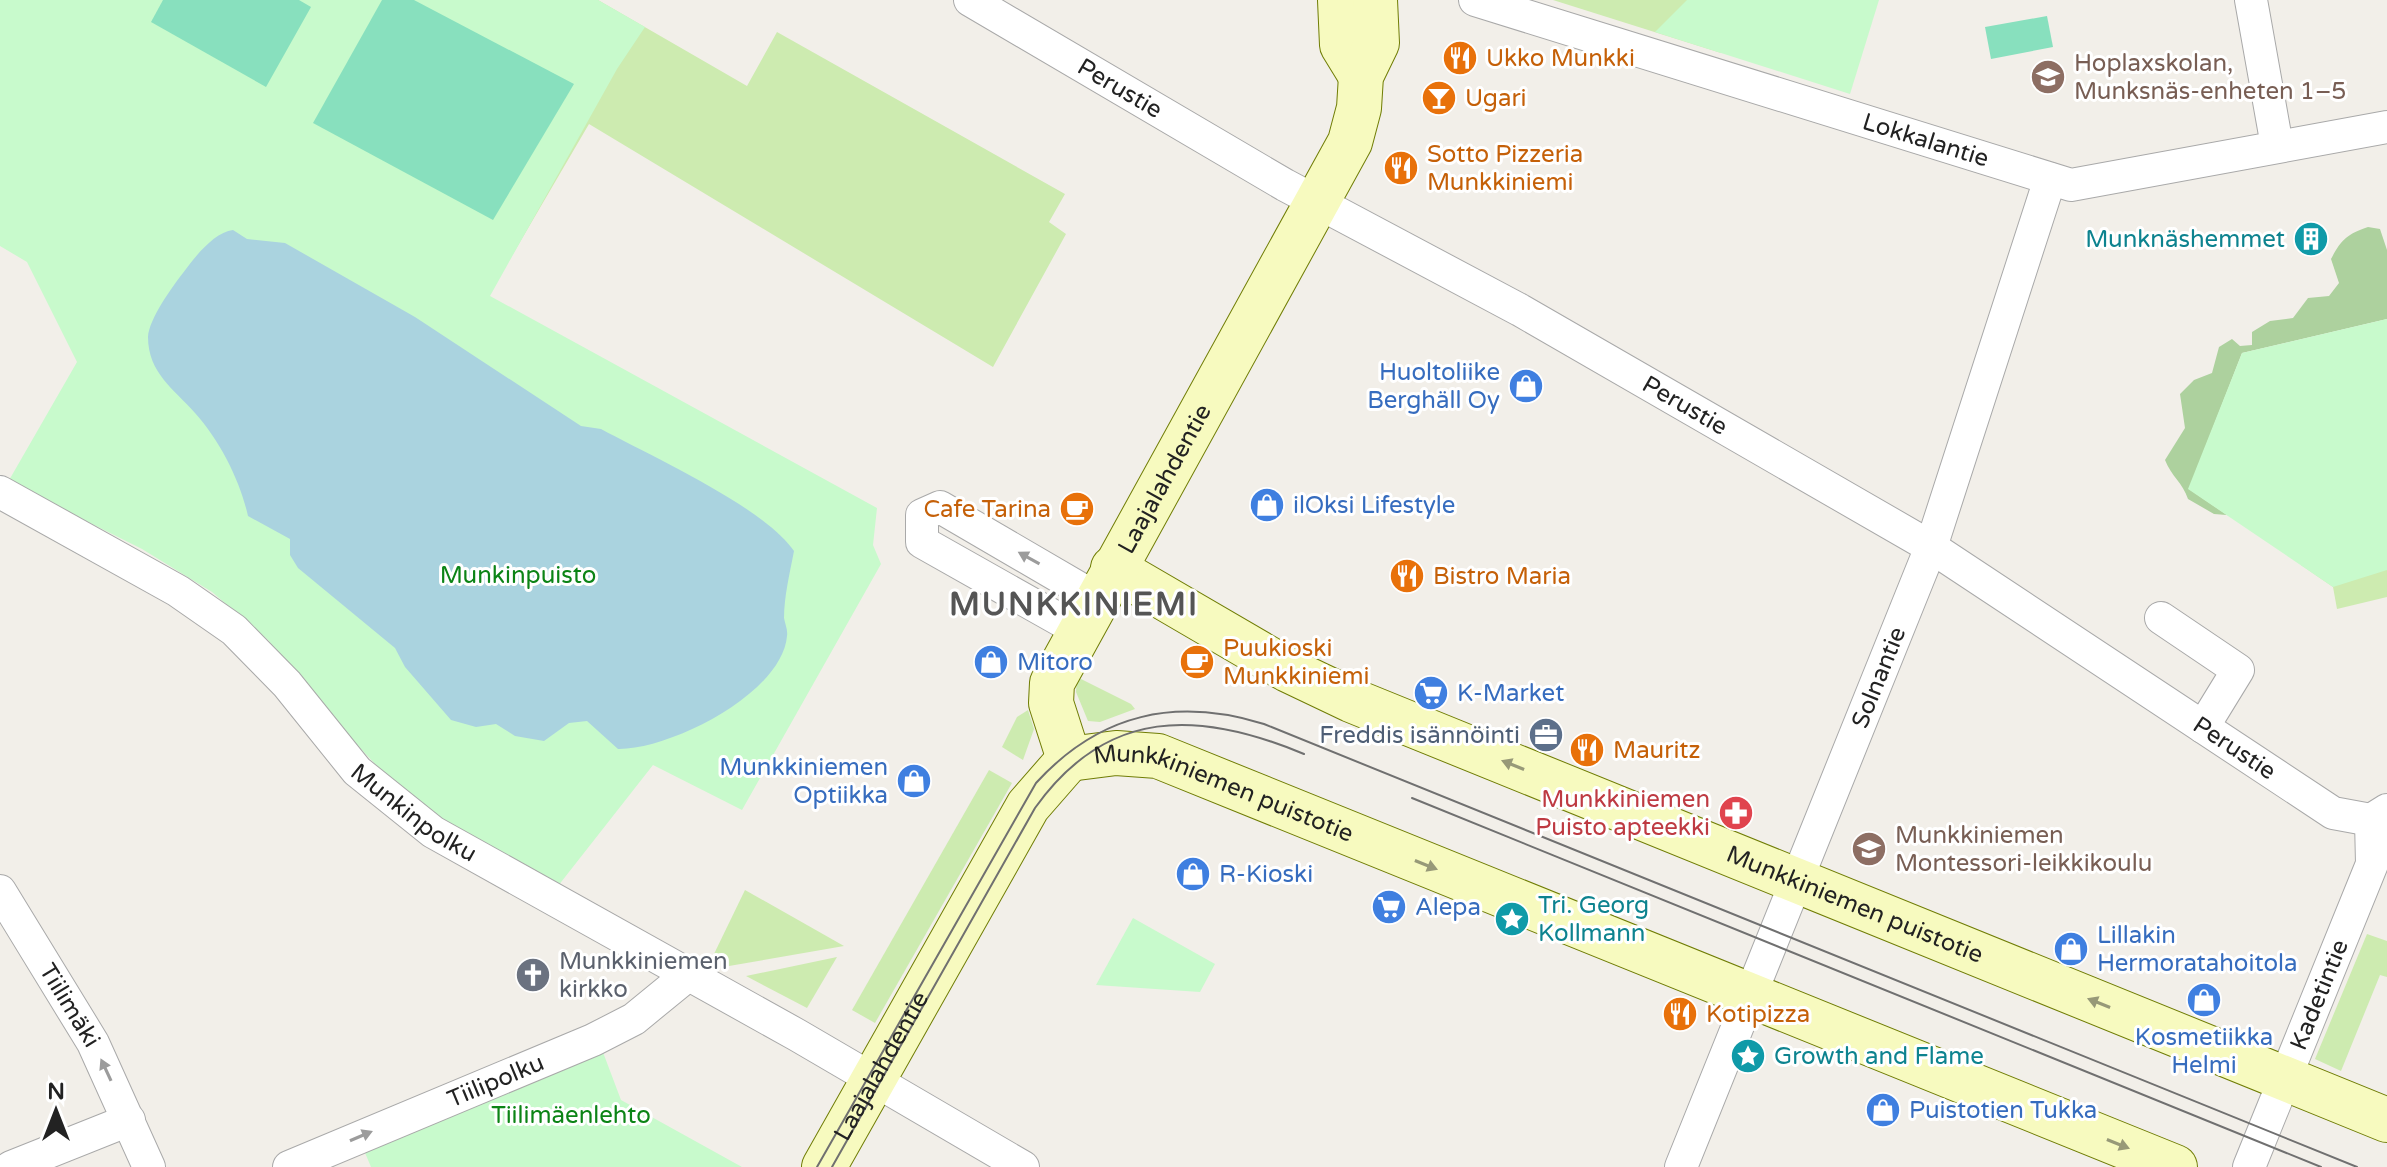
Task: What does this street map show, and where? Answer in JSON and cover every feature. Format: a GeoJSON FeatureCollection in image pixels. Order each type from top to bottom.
{"type":"FeatureCollection","features":[{"type":"Feature","properties":{"kind":"street","name":"Perustie"},"geometry":{"type":"LineString","coordinates":[[970,0],[1317,203],[1520,310],[1931,547],[2333,813],[2379,815]]}},
{"type":"Feature","properties":{"kind":"street"},"geometry":{"type":"LineString","coordinates":[[1340,0],[1342,45],[1361,76]]}},
{"type":"Feature","properties":{"kind":"street","name":"Laajalahdentie"},"geometry":{"type":"LineString","coordinates":[[824,1167],[1028,806],[1069,759],[1051,703],[1052,683],[1096,598],[1350,142],[1359,108],[1361,76],[1377,43],[1375,0]]}},
{"type":"Feature","properties":{"kind":"street","name":"Lokkalantie"},"geometry":{"type":"LineString","coordinates":[[1475,0],[2071,185],[2387,127]]}},
{"type":"Feature","properties":{"kind":"street"},"geometry":{"type":"LineString","coordinates":[[2251,0],[2277,146]]}},
{"type":"Feature","properties":{"kind":"street","name":"Solnantie"},"geometry":{"type":"LineString","coordinates":[[1681,1167],[1931,547],[2050,179]]}},
{"type":"Feature","properties":{"kind":"street","name":"Munkinpolku"},"geometry":{"type":"LineString","coordinates":[[0,492],[178,591],[234,630],[287,684],[357,771],[433,832],[689,974],[1023,1167]]}},
{"type":"Feature","properties":{"kind":"street","name":"Munkkiniemen puistotie"},"geometry":{"type":"LineString","coordinates":[[1096,598],[940,507],[922,515],[922,542],[1096,598],[1288,670],[1351,700],[2387,1120]]}},
{"type":"Feature","properties":{"kind":"street"},"geometry":{"type":"LineString","coordinates":[[2161,618],[2238,670],[2203,727]]}},
{"type":"Feature","properties":{"kind":"street","name":"Munkkiniemen puistotie"},"geometry":{"type":"LineString","coordinates":[[1069,759],[1116,753],[1158,756],[2175,1167]]}},
{"type":"Feature","properties":{"kind":"street","name":"Kadetintie"},"geometry":{"type":"LineString","coordinates":[[2249,1167],[2372,864],[2379,815]]}},
{"type":"Feature","properties":{"kind":"street","name":"Tiilimäki"},"geometry":{"type":"LineString","coordinates":[[0,891],[87,1032],[149,1167]]}},
{"type":"Feature","properties":{"kind":"street","name":"Tiilipolku"},"geometry":{"type":"LineString","coordinates":[[289,1167],[593,1040],[634,1019],[689,974]]}},
{"type":"Feature","properties":{"kind":"street"},"geometry":{"type":"LineString","coordinates":[[11,1167],[129,1120]]}},
{"type":"Feature","properties":{"kind":"green space","name":"Munkinpuisto"},"geometry":{"type":"Polygon","coordinates":[[[0,0],[598,0],[645,27],[617,69],[490,296],[877,508],[873,545],[881,564],[742,810],[653,765],[558,886],[410,801],[326,712],[268,640],[212,592],[142,549],[8,482],[77,362],[27,262],[0,246],[0,0]]]}},
{"type":"Feature","properties":{"kind":"green space"},"geometry":{"type":"Polygon","coordinates":[[[163,0],[299,0],[311,7],[266,87],[151,22],[163,0]]]}},
{"type":"Feature","properties":{"kind":"green space"},"geometry":{"type":"Polygon","coordinates":[[[382,0],[414,0],[574,84],[493,220],[313,123],[382,0]]]}},
{"type":"Feature","properties":{"kind":"green space"},"geometry":{"type":"Polygon","coordinates":[[[575,0],[598,0],[747,86],[777,32],[1065,194],[1049,222],[1066,234],[993,367],[589,124],[510,259],[575,0]]]}},
{"type":"Feature","properties":{"kind":"green space"},"geometry":{"type":"Polygon","coordinates":[[[1553,0],[1687,0],[1707,19],[1721,53],[1553,0]]]}},
{"type":"Feature","properties":{"kind":"green space"},"geometry":{"type":"Polygon","coordinates":[[[1687,0],[1879,0],[1850,94],[1655,32],[1687,0]]]}},
{"type":"Feature","properties":{"kind":"green space"},"geometry":{"type":"Polygon","coordinates":[[[2047,16],[2053,47],[1991,59],[1985,27],[2047,16]]]}},
{"type":"Feature","properties":{"kind":"green space"},"geometry":{"type":"Polygon","coordinates":[[[2368,227],[2380,229],[2387,250],[2387,319],[2242,353],[2189,489],[2227,515],[2214,514],[2188,499],[2165,460],[2185,428],[2180,394],[2194,380],[2212,373],[2219,347],[2232,339],[2240,346],[2252,345],[2252,332],[2270,321],[2293,318],[2308,298],[2329,296],[2339,283],[2331,259],[2350,235],[2368,227]]]}},
{"type":"Feature","properties":{"kind":"green space"},"geometry":{"type":"Polygon","coordinates":[[[2387,319],[2387,570],[2333,587],[2188,489],[2242,353],[2387,319]]]}},
{"type":"Feature","properties":{"kind":"green space"},"geometry":{"type":"Polygon","coordinates":[[[2387,562],[2387,597],[2337,609],[2333,587],[2301,565],[2387,562]]]}},
{"type":"Feature","properties":{"kind":"green space"},"geometry":{"type":"Polygon","coordinates":[[[1077,677],[1131,704],[1135,709],[1100,722],[1088,721],[1076,692],[1077,677]]]}},
{"type":"Feature","properties":{"kind":"green space"},"geometry":{"type":"Polygon","coordinates":[[[1028,710],[1034,729],[1023,760],[1002,747],[1017,717],[1028,710]]]}},
{"type":"Feature","properties":{"kind":"green space"},"geometry":{"type":"Polygon","coordinates":[[[989,770],[1012,783],[875,1023],[852,1010],[989,770]]]}},
{"type":"Feature","properties":{"kind":"green space"},"geometry":{"type":"Polygon","coordinates":[[[745,890],[844,946],[729,966],[713,956],[745,890]]]}},
{"type":"Feature","properties":{"kind":"green space"},"geometry":{"type":"Polygon","coordinates":[[[1133,918],[1215,964],[1200,992],[1096,985],[1133,918]]]}},
{"type":"Feature","properties":{"kind":"green space"},"geometry":{"type":"Polygon","coordinates":[[[2367,934],[2387,941],[2387,977],[2380,975],[2341,1071],[2315,1059],[2367,934]]]}},
{"type":"Feature","properties":{"kind":"green space"},"geometry":{"type":"Polygon","coordinates":[[[837,957],[807,1008],[746,976],[837,957]]]}},
{"type":"Feature","properties":{"kind":"green space","name":"Tiilimäenlehto"},"geometry":{"type":"Polygon","coordinates":[[[601,1047],[621,1100],[742,1167],[371,1167],[363,1148],[601,1047]]]}},
{"type":"Feature","properties":{"kind":"water"},"geometry":{"type":"Polygon","coordinates":[[[233,230],[247,239],[285,243],[415,317],[581,426],[601,429],[705,484],[733,500],[779,534],[794,551],[784,610],[787,636],[780,658],[766,678],[745,698],[720,715],[693,729],[640,747],[618,749],[587,721],[569,723],[544,741],[515,736],[496,724],[476,727],[451,720],[405,667],[395,648],[298,568],[290,555],[290,539],[248,516],[240,489],[221,448],[195,413],[164,380],[152,361],[149,330],[173,286],[205,247],[219,235],[233,230]]]}},
{"type":"Feature","properties":{"kind":"tram line"},"geometry":{"type":"LineString","coordinates":[[817,1167],[1036,783],[1086,740],[1113,726],[1170,712],[1232,716],[1264,724],[2357,1167]]}},
{"type":"Feature","properties":{"kind":"tram line"},"geometry":{"type":"LineString","coordinates":[[832,1167],[1035,808],[1063,775],[1093,751],[1124,735],[1157,727],[1192,725],[1228,730],[1304,754]]}},
{"type":"Feature","properties":{"kind":"tram line"},"geometry":{"type":"LineString","coordinates":[[1412,798],[2321,1167]]}},
{"type":"Feature","properties":{"kind":"place","name":"Ukko Munkki"},"geometry":{"type":"Point","coordinates":[1460,58]}},
{"type":"Feature","properties":{"kind":"place","name":"Hoplaxskolan, Munksnäs-enheten 1–5"},"geometry":{"type":"Point","coordinates":[2048,77]}},
{"type":"Feature","properties":{"kind":"place","name":"Ugari"},"geometry":{"type":"Point","coordinates":[1439,98]}},
{"type":"Feature","properties":{"kind":"place","name":"Sotto Pizzeria Munkkiniemi"},"geometry":{"type":"Point","coordinates":[1401,168]}},
{"type":"Feature","properties":{"kind":"place","name":"Munknäshemmet"},"geometry":{"type":"Point","coordinates":[2311,239]}},
{"type":"Feature","properties":{"kind":"place","name":"Huoltoliike Berghäll Oy"},"geometry":{"type":"Point","coordinates":[1526,386]}},
{"type":"Feature","properties":{"kind":"place","name":"ilOksi Lifestyle"},"geometry":{"type":"Point","coordinates":[1267,505]}},
{"type":"Feature","properties":{"kind":"place","name":"Cafe Tarina"},"geometry":{"type":"Point","coordinates":[1077,509]}},
{"type":"Feature","properties":{"kind":"place","name":"Bistro Maria"},"geometry":{"type":"Point","coordinates":[1407,576]}},
{"type":"Feature","properties":{"kind":"place","name":"Mitoro"},"geometry":{"type":"Point","coordinates":[991,662]}},
{"type":"Feature","properties":{"kind":"place","name":"Puukioski Munkkiniemi"},"geometry":{"type":"Point","coordinates":[1197,662]}},
{"type":"Feature","properties":{"kind":"place","name":"K-Market"},"geometry":{"type":"Point","coordinates":[1431,693]}},
{"type":"Feature","properties":{"kind":"place","name":"Freddis isännöinti"},"geometry":{"type":"Point","coordinates":[1546,735]}},
{"type":"Feature","properties":{"kind":"place","name":"Mauritz"},"geometry":{"type":"Point","coordinates":[1587,750]}},
{"type":"Feature","properties":{"kind":"place","name":"Munkkiniemen Optiikka"},"geometry":{"type":"Point","coordinates":[914,781]}},
{"type":"Feature","properties":{"kind":"place","name":"Munkkiniemen Puisto apteekki"},"geometry":{"type":"Point","coordinates":[1736,813]}},
{"type":"Feature","properties":{"kind":"place","name":"Munkkiniemen Montessori-leikkikoulu"},"geometry":{"type":"Point","coordinates":[1869,849]}},
{"type":"Feature","properties":{"kind":"place","name":"R-Kioski"},"geometry":{"type":"Point","coordinates":[1193,874]}},
{"type":"Feature","properties":{"kind":"place","name":"Alepa"},"geometry":{"type":"Point","coordinates":[1389,907]}},
{"type":"Feature","properties":{"kind":"place","name":"Tri. Georg Kollmann"},"geometry":{"type":"Point","coordinates":[1512,919]}},
{"type":"Feature","properties":{"kind":"place","name":"Lillakin Hermoratahoitola"},"geometry":{"type":"Point","coordinates":[2071,949]}},
{"type":"Feature","properties":{"kind":"place","name":"Munkkiniemen kirkko"},"geometry":{"type":"Point","coordinates":[533,975]}},
{"type":"Feature","properties":{"kind":"place","name":"Kosmetiikka Helmi"},"geometry":{"type":"Point","coordinates":[2204,1000]}},
{"type":"Feature","properties":{"kind":"place","name":"Kotipizza"},"geometry":{"type":"Point","coordinates":[1680,1014]}},
{"type":"Feature","properties":{"kind":"place","name":"Growth and Flame"},"geometry":{"type":"Point","coordinates":[1748,1056]}},
{"type":"Feature","properties":{"kind":"place","name":"Puistotien Tukka"},"geometry":{"type":"Point","coordinates":[1883,1110]}},
{"type":"Feature","properties":{"kind":"district","name":"MUNKKINIEMI"},"geometry":{"type":"Point","coordinates":[1074,604]}}]}
